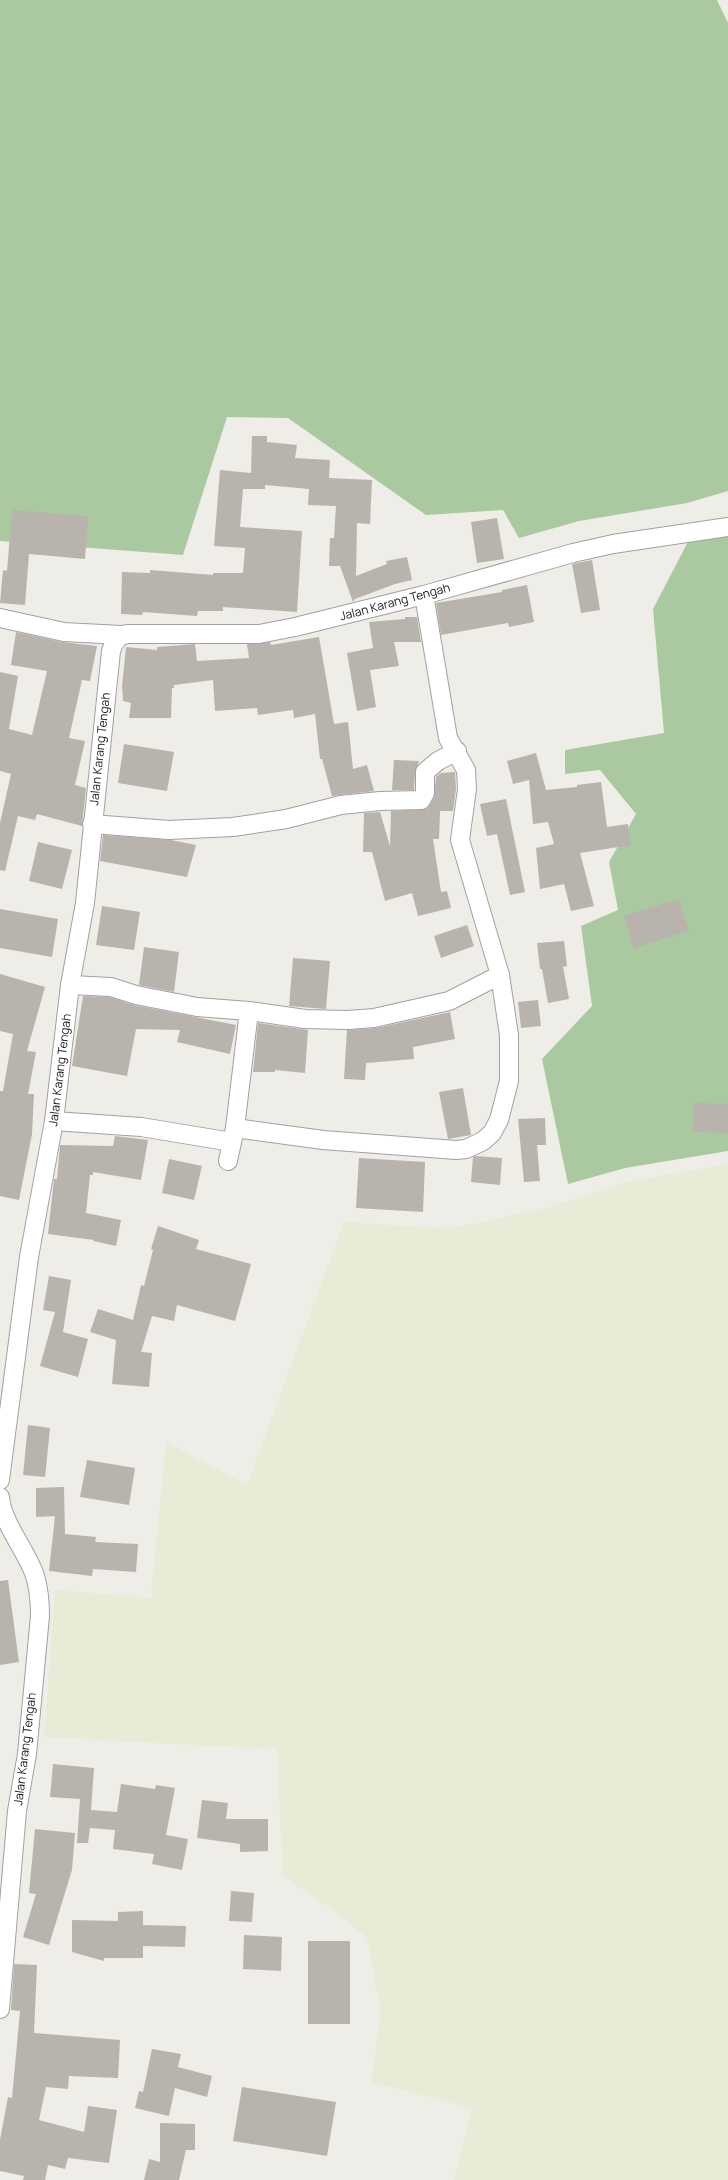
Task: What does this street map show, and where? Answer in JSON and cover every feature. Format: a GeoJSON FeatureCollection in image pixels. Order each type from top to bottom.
{"type":"FeatureCollection","features":[{"type":"Feature","properties":{"kind":"street","name":"Jalan Karang Tengah"},"geometry":{"type":"LineString","coordinates":[[0,1480],[6,1390],[54,1121],[70,985],[85,903],[92,824],[113,644],[121,635],[259,634],[295,627],[424,595],[586,550],[613,544],[728,527]]}},
{"type":"Feature","properties":{"kind":"street"},"geometry":{"type":"LineString","coordinates":[[54,1121],[429,1148],[466,1149],[483,1141],[492,1133],[499,1120],[510,1081],[509,1036],[500,976],[460,840],[468,780],[466,770],[457,751],[448,738],[424,595]]}},
{"type":"Feature","properties":{"kind":"street"},"geometry":{"type":"LineString","coordinates":[[0,618],[64,632],[121,635]]}},
{"type":"Feature","properties":{"kind":"street"},"geometry":{"type":"LineString","coordinates":[[92,824],[169,830],[233,827],[286,819],[353,804],[380,801],[421,800],[425,793],[425,772],[438,761],[457,751]]}},
{"type":"Feature","properties":{"kind":"street"},"geometry":{"type":"LineString","coordinates":[[70,985],[111,987],[136,995],[183,1005],[249,1011],[305,1019],[374,1018],[449,1001],[500,976]]}},
{"type":"Feature","properties":{"kind":"street"},"geometry":{"type":"LineString","coordinates":[[228,1161],[233,1135],[249,1011]]}},
{"type":"Feature","properties":{"kind":"street","name":"Jalan Karang Tengah"},"geometry":{"type":"LineString","coordinates":[[0,1497],[6,1516],[35,1576],[39,1596],[40,1616],[27,1754],[17,1811],[0,2009]]}},
{"type":"Feature","properties":{"kind":"green space"},"geometry":{"type":"Polygon","coordinates":[[[0,0],[717,0],[728,23],[728,491],[687,503],[579,521],[519,538],[503,510],[426,515],[288,418],[227,417],[183,555],[0,541],[0,0]]]}},
{"type":"Feature","properties":{"kind":"green space"},"geometry":{"type":"Polygon","coordinates":[[[728,528],[728,1151],[625,1168],[568,1184],[542,1059],[592,1006],[581,926],[618,910],[609,862],[636,814],[600,770],[565,774],[565,750],[664,733],[653,609],[689,540],[728,528]]]}},
{"type":"Feature","properties":{"kind":"green space"},"geometry":{"type":"Polygon","coordinates":[[[728,1164],[728,2180],[454,2180],[472,2108],[371,2082],[381,2012],[367,1938],[337,1913],[283,1876],[277,1749],[44,1737],[55,1590],[151,1598],[166,1442],[247,1485],[344,1222],[449,1229],[546,1208],[627,1182],[728,1164]]]}},
{"type":"Feature","properties":{"kind":"building"},"geometry":{"type":"Polygon","coordinates":[[[252,436],[267,436],[267,442],[297,445],[295,458],[330,460],[329,478],[372,480],[370,524],[357,523],[356,576],[387,564],[386,561],[407,557],[412,580],[395,584],[355,599],[353,602],[340,566],[329,566],[330,538],[334,538],[336,506],[308,505],[309,489],[265,485],[265,489],[243,489],[240,527],[302,531],[297,612],[223,607],[223,611],[198,611],[197,616],[143,612],[142,615],[121,614],[122,572],[150,573],[150,570],[213,575],[213,573],[243,573],[245,548],[214,546],[220,470],[251,473],[252,436]]]}},
{"type":"Feature","properties":{"kind":"building"},"geometry":{"type":"Polygon","coordinates":[[[12,510],[88,516],[85,559],[29,554],[25,605],[0,603],[3,570],[7,571],[12,510]]]}},
{"type":"Feature","properties":{"kind":"building"},"geometry":{"type":"Polygon","coordinates":[[[497,518],[504,559],[477,563],[471,522],[497,518]]]}},
{"type":"Feature","properties":{"kind":"building"},"geometry":{"type":"Polygon","coordinates":[[[592,560],[600,610],[581,613],[572,564],[592,560]]]}},
{"type":"Feature","properties":{"kind":"building"},"geometry":{"type":"Polygon","coordinates":[[[527,585],[534,622],[509,627],[508,623],[441,635],[436,603],[502,592],[502,590],[527,585]]]}},
{"type":"Feature","properties":{"kind":"building"},"geometry":{"type":"Polygon","coordinates":[[[405,617],[417,617],[421,642],[394,642],[399,666],[370,670],[376,707],[357,711],[347,653],[373,648],[369,622],[405,619],[405,617]]]}},
{"type":"Feature","properties":{"kind":"building"},"geometry":{"type":"Polygon","coordinates":[[[16,632],[62,642],[97,646],[90,681],[82,680],[69,738],[85,741],[75,785],[86,788],[82,826],[37,814],[35,820],[18,816],[5,871],[0,870],[0,823],[11,774],[0,771],[0,672],[18,676],[9,729],[32,735],[47,671],[11,665],[16,632]]]}},
{"type":"Feature","properties":{"kind":"building"},"geometry":{"type":"Polygon","coordinates":[[[319,637],[334,724],[348,722],[353,769],[367,765],[374,791],[332,796],[322,759],[320,759],[315,714],[294,718],[293,710],[258,715],[257,708],[215,711],[213,680],[174,685],[174,688],[172,688],[171,718],[129,718],[131,703],[123,701],[122,686],[126,647],[157,650],[157,647],[195,644],[197,661],[249,658],[247,644],[270,642],[271,645],[319,637]]]}},
{"type":"Feature","properties":{"kind":"building"},"geometry":{"type":"Polygon","coordinates":[[[124,744],[174,752],[167,791],[118,783],[124,744]]]}},
{"type":"Feature","properties":{"kind":"building"},"geometry":{"type":"Polygon","coordinates":[[[536,753],[546,790],[577,787],[577,785],[601,782],[607,827],[628,824],[631,845],[580,853],[594,906],[571,911],[564,884],[540,889],[536,848],[554,844],[548,822],[533,824],[529,780],[513,784],[507,761],[536,753]]]}},
{"type":"Feature","properties":{"kind":"building"},"geometry":{"type":"Polygon","coordinates":[[[394,760],[419,761],[415,772],[414,790],[392,790],[394,760]]]}},
{"type":"Feature","properties":{"kind":"building"},"geometry":{"type":"Polygon","coordinates":[[[455,772],[456,789],[453,811],[440,811],[439,839],[433,839],[441,892],[447,891],[451,908],[418,916],[412,893],[385,901],[372,852],[363,852],[364,813],[380,812],[390,846],[391,811],[427,809],[434,798],[436,777],[441,773],[455,772]]]}},
{"type":"Feature","properties":{"kind":"building"},"geometry":{"type":"Polygon","coordinates":[[[506,799],[525,892],[510,895],[497,834],[487,836],[480,804],[506,799]]]}},
{"type":"Feature","properties":{"kind":"building"},"geometry":{"type":"Polygon","coordinates":[[[103,835],[171,840],[196,845],[187,877],[100,861],[103,835]]]}},
{"type":"Feature","properties":{"kind":"building"},"geometry":{"type":"Polygon","coordinates":[[[38,842],[72,850],[62,889],[29,881],[38,842]]]}},
{"type":"Feature","properties":{"kind":"building"},"geometry":{"type":"Polygon","coordinates":[[[679,899],[689,931],[634,948],[624,916],[679,899]]]}},
{"type":"Feature","properties":{"kind":"building"},"geometry":{"type":"Polygon","coordinates":[[[102,906],[140,912],[134,950],[96,945],[102,906]]]}},
{"type":"Feature","properties":{"kind":"building"},"geometry":{"type":"Polygon","coordinates":[[[0,909],[58,919],[52,957],[0,948],[0,909]]]}},
{"type":"Feature","properties":{"kind":"building"},"geometry":{"type":"Polygon","coordinates":[[[467,925],[474,946],[441,958],[434,936],[467,925]]]}},
{"type":"Feature","properties":{"kind":"building"},"geometry":{"type":"Polygon","coordinates":[[[564,941],[567,966],[563,967],[569,999],[548,1003],[542,969],[540,969],[537,943],[564,941]]]}},
{"type":"Feature","properties":{"kind":"building"},"geometry":{"type":"Polygon","coordinates":[[[144,947],[179,952],[174,992],[139,985],[144,947]]]}},
{"type":"Feature","properties":{"kind":"building"},"geometry":{"type":"Polygon","coordinates":[[[293,958],[330,961],[326,1009],[289,1006],[293,958]]]}},
{"type":"Feature","properties":{"kind":"building"},"geometry":{"type":"Polygon","coordinates":[[[0,974],[45,987],[27,1051],[36,1052],[28,1094],[34,1094],[32,1134],[19,1200],[0,1196],[0,1091],[3,1091],[13,1034],[0,1031],[0,974]]]}},
{"type":"Feature","properties":{"kind":"building"},"geometry":{"type":"Polygon","coordinates":[[[83,996],[109,997],[134,1005],[236,1025],[230,1054],[177,1042],[180,1030],[136,1029],[127,1076],[72,1066],[83,996]]]}},
{"type":"Feature","properties":{"kind":"building"},"geometry":{"type":"Polygon","coordinates":[[[538,1000],[541,1026],[521,1028],[518,1002],[538,1000]]]}},
{"type":"Feature","properties":{"kind":"building"},"geometry":{"type":"Polygon","coordinates":[[[450,1012],[455,1039],[413,1047],[414,1059],[366,1063],[365,1080],[344,1079],[347,1030],[376,1028],[450,1012]]]}},
{"type":"Feature","properties":{"kind":"building"},"geometry":{"type":"Polygon","coordinates":[[[258,1023],[308,1030],[305,1073],[275,1070],[275,1072],[253,1072],[258,1023]]]}},
{"type":"Feature","properties":{"kind":"building"},"geometry":{"type":"Polygon","coordinates":[[[463,1088],[471,1135],[448,1139],[439,1092],[463,1088]]]}},
{"type":"Feature","properties":{"kind":"building"},"geometry":{"type":"Polygon","coordinates":[[[693,1103],[728,1104],[728,1133],[693,1132],[693,1103]]]}},
{"type":"Feature","properties":{"kind":"building"},"geometry":{"type":"Polygon","coordinates":[[[545,1118],[546,1145],[537,1145],[540,1181],[524,1182],[518,1119],[545,1118]]]}},
{"type":"Feature","properties":{"kind":"building"},"geometry":{"type":"Polygon","coordinates":[[[115,1136],[148,1140],[141,1180],[93,1172],[93,1175],[90,1175],[86,1213],[121,1220],[116,1246],[93,1241],[94,1240],[48,1234],[54,1179],[57,1179],[60,1145],[113,1146],[115,1136]]]}},
{"type":"Feature","properties":{"kind":"building"},"geometry":{"type":"Polygon","coordinates":[[[473,1157],[502,1158],[500,1185],[471,1182],[473,1157]]]}},
{"type":"Feature","properties":{"kind":"building"},"geometry":{"type":"Polygon","coordinates":[[[359,1158],[425,1162],[423,1212],[356,1208],[359,1158]]]}},
{"type":"Feature","properties":{"kind":"building"},"geometry":{"type":"Polygon","coordinates":[[[169,1159],[202,1166],[194,1200],[162,1193],[169,1159]]]}},
{"type":"Feature","properties":{"kind":"building"},"geometry":{"type":"Polygon","coordinates":[[[158,1226],[199,1240],[196,1249],[251,1264],[235,1321],[177,1305],[174,1321],[152,1316],[141,1352],[152,1353],[149,1387],[112,1384],[116,1340],[90,1332],[98,1309],[133,1320],[141,1285],[144,1286],[153,1250],[151,1249],[158,1226]]]}},
{"type":"Feature","properties":{"kind":"building"},"geometry":{"type":"Polygon","coordinates":[[[49,1276],[71,1280],[63,1332],[88,1339],[78,1377],[40,1366],[55,1312],[43,1310],[49,1276]]]}},
{"type":"Feature","properties":{"kind":"building"},"geometry":{"type":"Polygon","coordinates":[[[28,1425],[50,1428],[45,1477],[23,1475],[28,1425]]]}},
{"type":"Feature","properties":{"kind":"building"},"geometry":{"type":"Polygon","coordinates":[[[87,1460],[135,1468],[129,1505],[80,1497],[87,1460]]]}},
{"type":"Feature","properties":{"kind":"building"},"geometry":{"type":"Polygon","coordinates":[[[64,1487],[65,1534],[96,1537],[95,1542],[138,1544],[136,1572],[93,1569],[92,1576],[49,1571],[55,1516],[36,1517],[36,1488],[64,1487]]]}},
{"type":"Feature","properties":{"kind":"building"},"geometry":{"type":"Polygon","coordinates":[[[8,1580],[19,1662],[0,1665],[0,1581],[8,1580]]]}},
{"type":"Feature","properties":{"kind":"building"},"geometry":{"type":"Polygon","coordinates":[[[53,1764],[94,1768],[91,1810],[117,1812],[121,1784],[155,1789],[156,1785],[175,1788],[166,1835],[188,1839],[182,1870],[152,1864],[154,1854],[113,1849],[115,1830],[90,1828],[88,1843],[77,1843],[80,1799],[50,1797],[53,1764]]]}},
{"type":"Feature","properties":{"kind":"building"},"geometry":{"type":"Polygon","coordinates":[[[202,1800],[228,1803],[226,1819],[268,1819],[268,1851],[240,1852],[240,1844],[197,1838],[202,1800]]]}},
{"type":"Feature","properties":{"kind":"building"},"geometry":{"type":"Polygon","coordinates":[[[35,1829],[75,1833],[72,1870],[49,1945],[23,1937],[36,1894],[29,1893],[35,1829]]]}},
{"type":"Feature","properties":{"kind":"building"},"geometry":{"type":"Polygon","coordinates":[[[231,1891],[254,1893],[252,1922],[229,1921],[231,1891]]]}},
{"type":"Feature","properties":{"kind":"building"},"geometry":{"type":"Polygon","coordinates":[[[143,1911],[143,1925],[186,1926],[185,1947],[143,1946],[143,1958],[104,1958],[104,1961],[72,1952],[72,1920],[118,1921],[118,1912],[143,1911]]]}},
{"type":"Feature","properties":{"kind":"building"},"geometry":{"type":"Polygon","coordinates":[[[244,1935],[282,1937],[281,1971],[243,1969],[244,1935]]]}},
{"type":"Feature","properties":{"kind":"building"},"geometry":{"type":"Polygon","coordinates":[[[308,1941],[350,1941],[350,2024],[308,2024],[308,1941]]]}},
{"type":"Feature","properties":{"kind":"building"},"geometry":{"type":"Polygon","coordinates":[[[14,1964],[37,1965],[34,2033],[120,2040],[118,2078],[69,2076],[68,2089],[46,2087],[39,2120],[84,2132],[88,2106],[117,2110],[109,2163],[68,2158],[65,2169],[48,2165],[45,2180],[23,2180],[24,2176],[0,2171],[0,2140],[8,2097],[12,2098],[20,2011],[11,2010],[14,1964]]]}},
{"type":"Feature","properties":{"kind":"building"},"geometry":{"type":"Polygon","coordinates":[[[152,2049],[181,2054],[178,2067],[212,2076],[207,2097],[175,2088],[169,2116],[135,2108],[139,2091],[143,2092],[152,2049]]]}},
{"type":"Feature","properties":{"kind":"building"},"geometry":{"type":"Polygon","coordinates":[[[242,2087],[336,2102],[327,2156],[233,2141],[242,2087]]]}},
{"type":"Feature","properties":{"kind":"building"},"geometry":{"type":"Polygon","coordinates":[[[160,2123],[195,2124],[195,2150],[186,2150],[179,2180],[144,2180],[149,2159],[160,2162],[160,2123]]]}}]}
